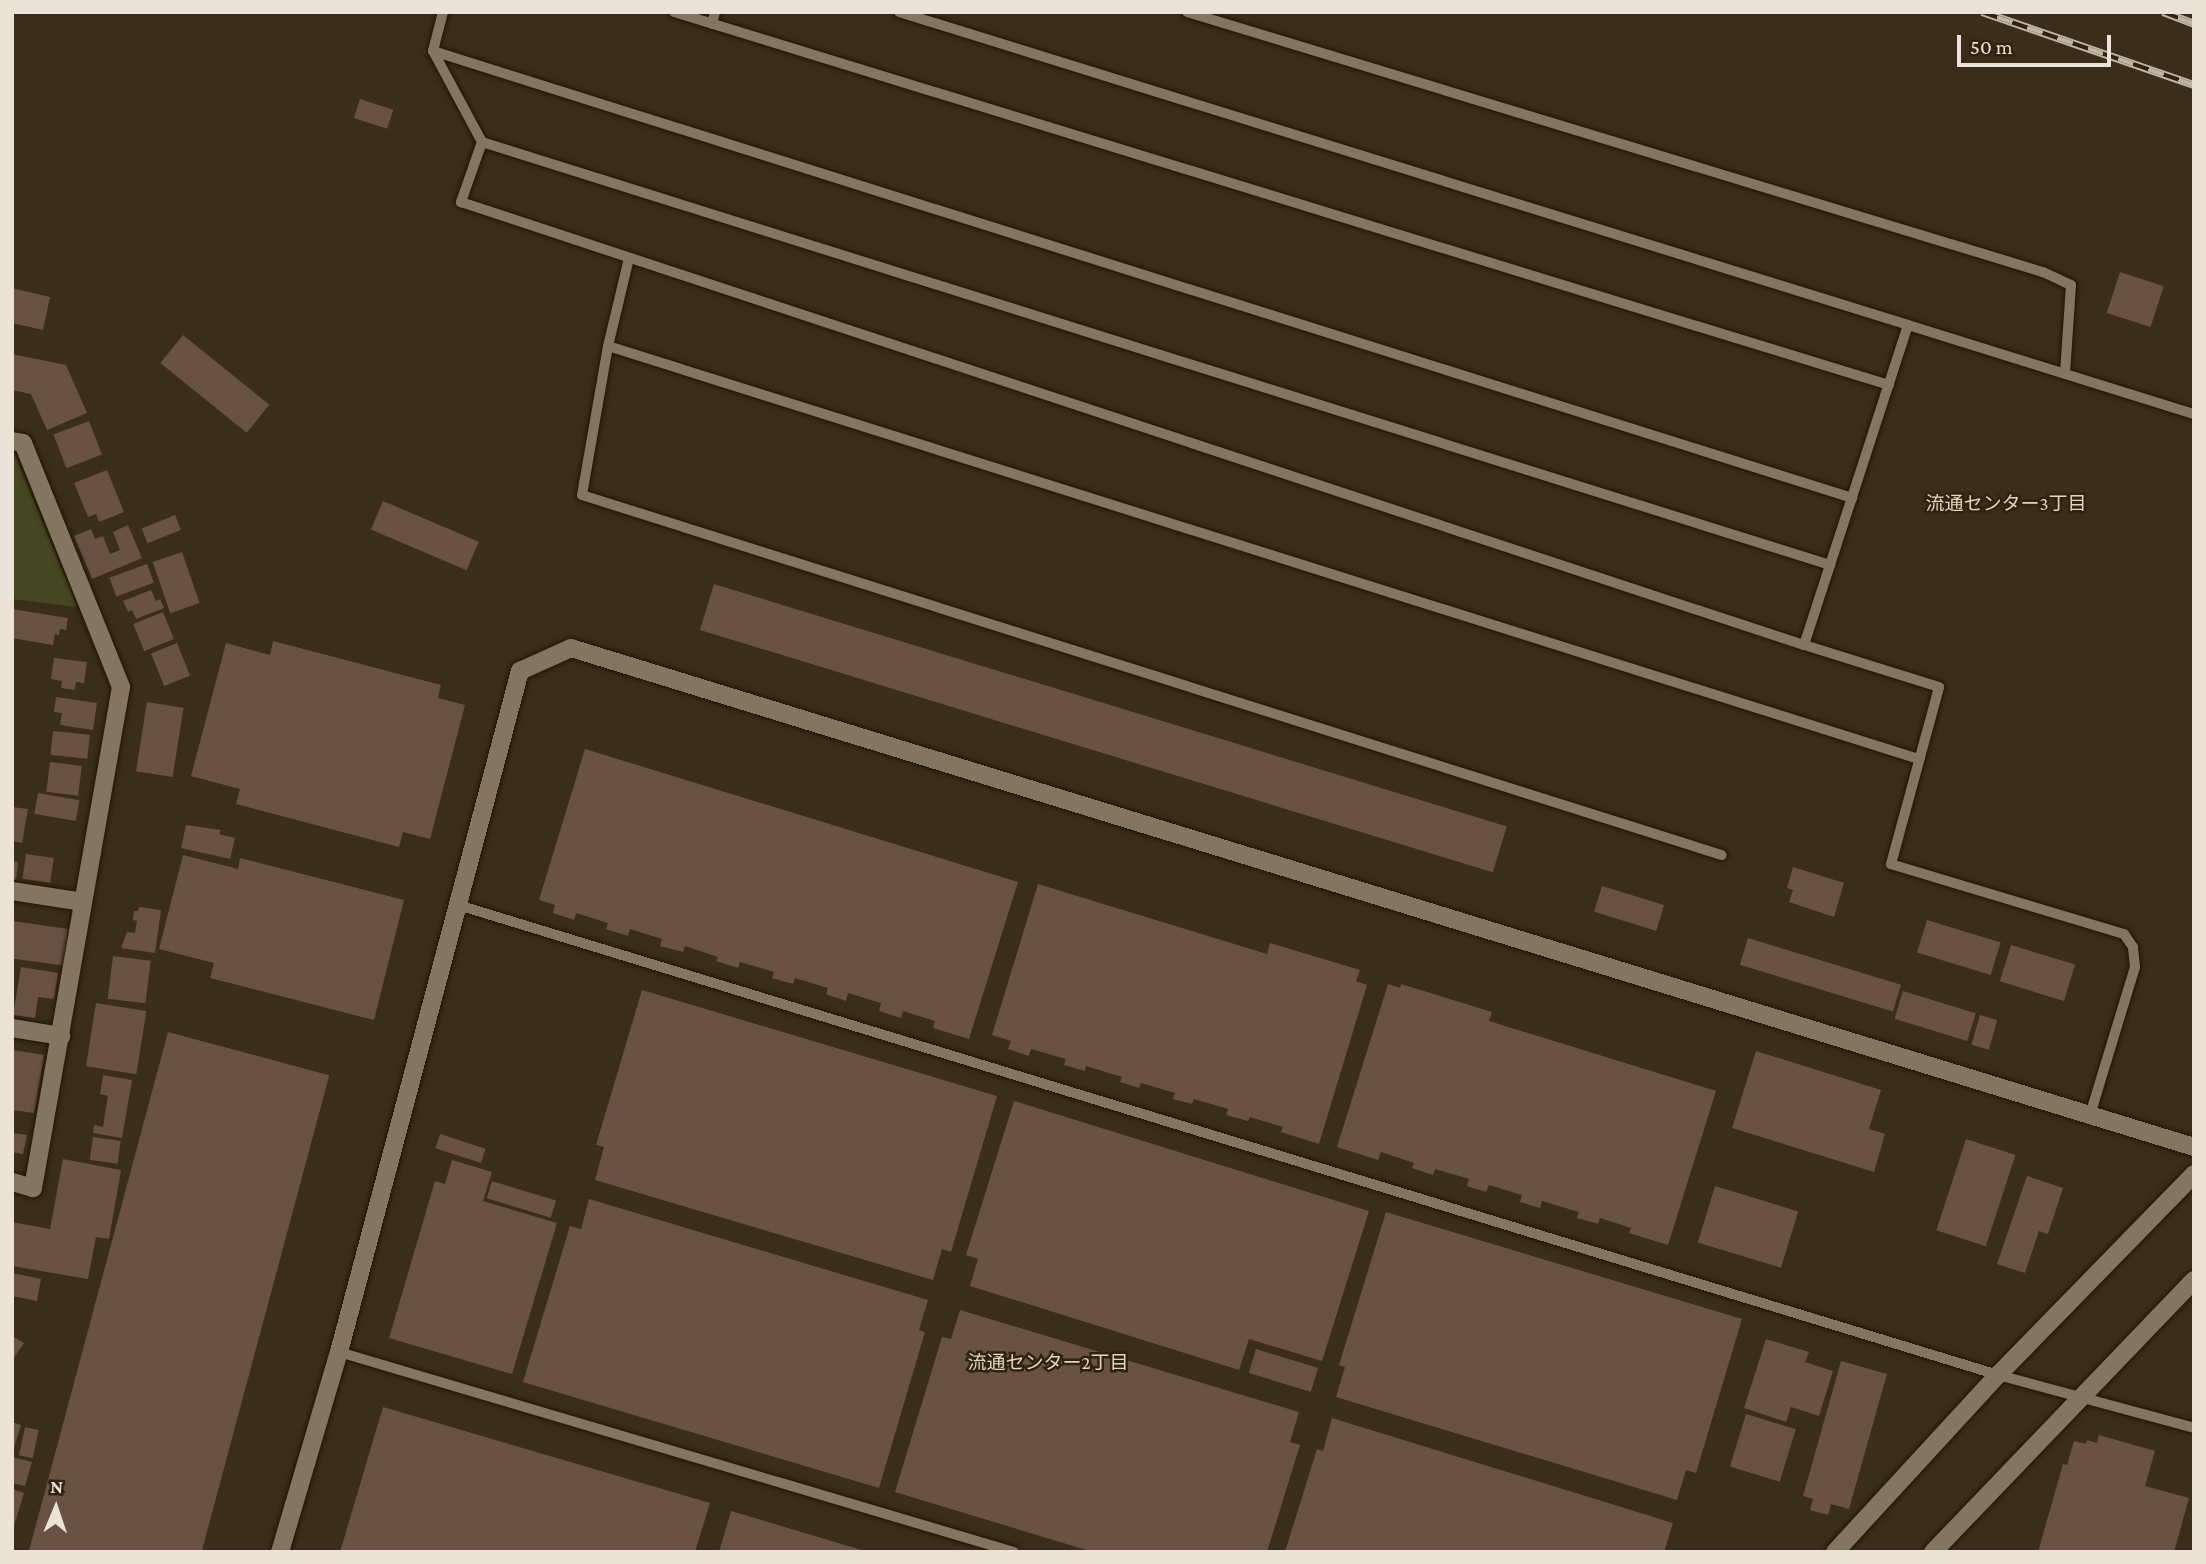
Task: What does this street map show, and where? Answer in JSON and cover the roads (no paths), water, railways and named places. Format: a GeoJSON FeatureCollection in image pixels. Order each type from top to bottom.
{"type":"FeatureCollection","features":[{"type":"Feature","properties":{"kind":"street"},"geometry":{"type":"LineString","coordinates":[[12,441],[23,443],[121,687],[33,1188],[12,1182]]}},
{"type":"Feature","properties":{"kind":"street"},"geometry":{"type":"LineString","coordinates":[[280,1552],[339,1352],[520,671],[571,648],[2194,1147]]}},
{"type":"Feature","properties":{"kind":"street"},"geometry":{"type":"LineString","coordinates":[[12,891],[83,902]]}},
{"type":"Feature","properties":{"kind":"street"},"geometry":{"type":"LineString","coordinates":[[12,1028],[61,1036]]}},
{"type":"Feature","properties":{"kind":"street"},"geometry":{"type":"LineString","coordinates":[[1835,1552],[1998,1375],[2194,1174]]}},
{"type":"Feature","properties":{"kind":"street"},"geometry":{"type":"LineString","coordinates":[[1933,1552],[2194,1280]]}},
{"type":"Feature","properties":{"kind":"lane"},"geometry":{"type":"LineString","coordinates":[[443,12],[433,51],[482,142],[1830,565]]}},
{"type":"Feature","properties":{"kind":"lane"},"geometry":{"type":"LineString","coordinates":[[674,12],[1889,385]]}},
{"type":"Feature","properties":{"kind":"lane"},"geometry":{"type":"LineString","coordinates":[[712,24],[715,12]]}},
{"type":"Feature","properties":{"kind":"lane"},"geometry":{"type":"LineString","coordinates":[[899,12],[2194,414]]}},
{"type":"Feature","properties":{"kind":"lane"},"geometry":{"type":"LineString","coordinates":[[1187,12],[2043,272],[2071,285],[2065,374]]}},
{"type":"Feature","properties":{"kind":"lane"},"geometry":{"type":"LineString","coordinates":[[433,51],[1852,498]]}},
{"type":"Feature","properties":{"kind":"lane"},"geometry":{"type":"LineString","coordinates":[[482,142],[461,202],[1804,645],[1939,687],[1891,864],[2124,934],[2133,947],[2135,967],[2090,1115]]}},
{"type":"Feature","properties":{"kind":"lane"},"geometry":{"type":"LineString","coordinates":[[629,258],[608,346],[582,495],[1722,855]]}},
{"type":"Feature","properties":{"kind":"lane"},"geometry":{"type":"LineString","coordinates":[[1804,645],[1909,325]]}},
{"type":"Feature","properties":{"kind":"lane"},"geometry":{"type":"LineString","coordinates":[[608,346],[1919,759]]}},
{"type":"Feature","properties":{"kind":"lane"},"geometry":{"type":"LineString","coordinates":[[458,905],[1998,1375],[2194,1428]]}},
{"type":"Feature","properties":{"kind":"lane"},"geometry":{"type":"LineString","coordinates":[[339,1352],[1014,1552]]}},
{"type":"Feature","properties":{"kind":"railway"},"geometry":{"type":"LineString","coordinates":[[1982,12],[2194,85]]}},
{"type":"Feature","properties":{"kind":"railway"},"geometry":{"type":"LineString","coordinates":[[2163,12],[2194,24]]}},
{"type":"Feature","properties":{"kind":"district","name":"流通センター3丁目"},"geometry":{"type":"Point","coordinates":[2006,504]}},
{"type":"Feature","properties":{"kind":"district","name":"流通センター2丁目"},"geometry":{"type":"Point","coordinates":[1048,1363]}}]}
